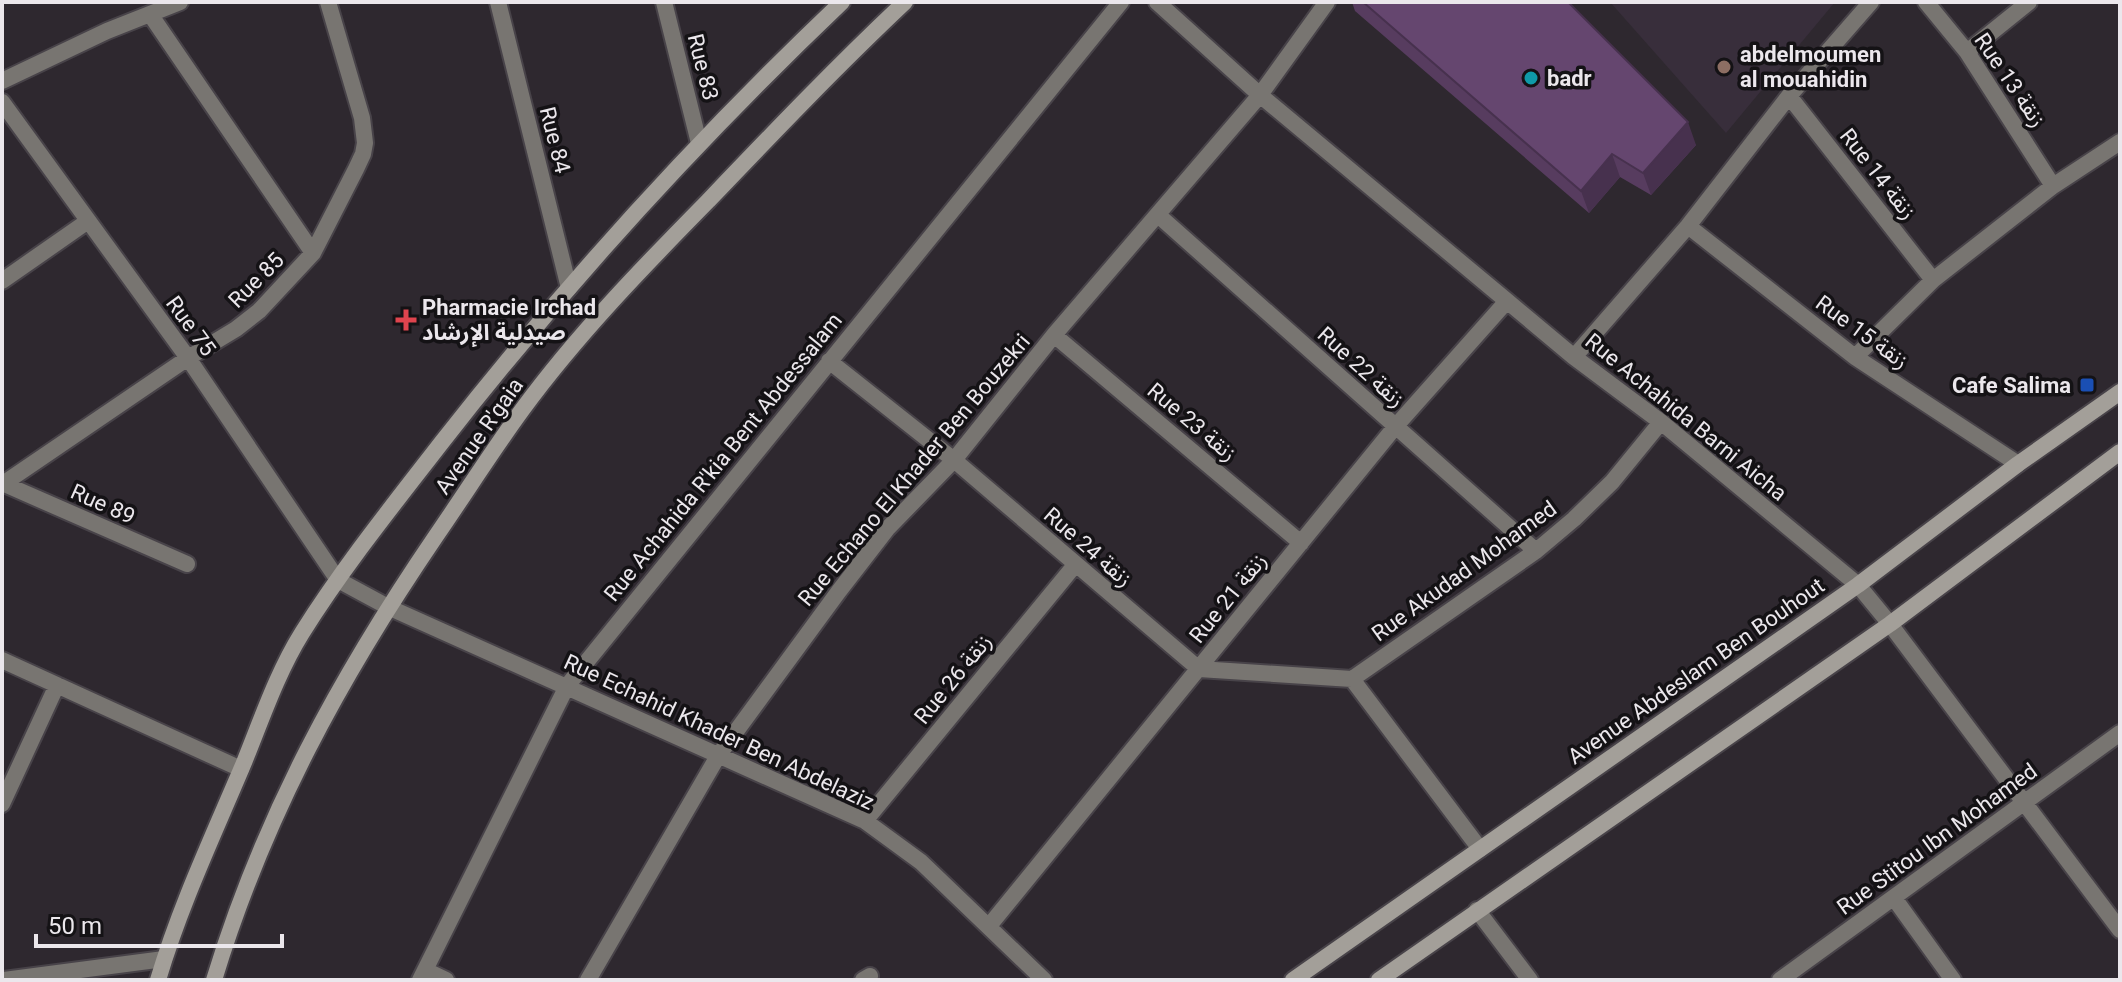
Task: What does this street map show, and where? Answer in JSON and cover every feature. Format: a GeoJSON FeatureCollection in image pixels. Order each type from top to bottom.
{"type":"FeatureCollection","features":[{"type":"Feature","properties":{"kind":"street"},"geometry":{"type":"LineString","coordinates":[[2,81],[180,2]]}},
{"type":"Feature","properties":{"kind":"street","name":"Rue 85"},"geometry":{"type":"LineString","coordinates":[[3,484],[188,358],[236,329],[259,311],[313,253],[360,162],[365,143],[362,118],[328,2]]}},
{"type":"Feature","properties":{"kind":"street","name":"Rue 84"},"geometry":{"type":"LineString","coordinates":[[498,2],[569,288]]}},
{"type":"Feature","properties":{"kind":"street","name":"Rue 83"},"geometry":{"type":"LineString","coordinates":[[664,2],[699,143]]}},
{"type":"Feature","properties":{"kind":"street","name":"Avenue R'gaia"},"geometry":{"type":"LineString","coordinates":[[158,980],[197,869],[301,635],[338,580],[488,383],[569,288],[699,143],[842,2]]}},
{"type":"Feature","properties":{"kind":"street","name":"Avenue R'gaia"},"geometry":{"type":"LineString","coordinates":[[214,980],[232,922],[281,801],[337,692],[388,607],[522,410],[635,276],[815,89],[905,2]]}},
{"type":"Feature","properties":{"kind":"street","name":"Rue Achahida R'kia Bent Abdessalam"},"geometry":{"type":"LineString","coordinates":[[422,975],[567,686],[1121,2]]}},
{"type":"Feature","properties":{"kind":"street","name":"Rue Achahida Barni Aicha"},"geometry":{"type":"LineString","coordinates":[[1157,2],[1260,95],[1574,357],[1661,422],[1858,585],[2120,930]]}},
{"type":"Feature","properties":{"kind":"street","name":"Rue Echano El Khader Ben Bouzekri"},"geometry":{"type":"LineString","coordinates":[[588,980],[718,756],[887,529],[954,460],[1054,335],[1260,95],[1327,2]]}},
{"type":"Feature","properties":{"kind":"street"},"geometry":{"type":"LineString","coordinates":[[1574,357],[1688,226],[1789,96],[1871,2]]}},
{"type":"Feature","properties":{"kind":"street","name":"Rue 13 زنقة"},"geometry":{"type":"LineString","coordinates":[[1926,2],[1967,52],[2053,186]]}},
{"type":"Feature","properties":{"kind":"street"},"geometry":{"type":"LineString","coordinates":[[1967,52],[2029,2]]}},
{"type":"Feature","properties":{"kind":"street"},"geometry":{"type":"LineString","coordinates":[[150,14],[313,253]]}},
{"type":"Feature","properties":{"kind":"street","name":"Rue 14 زنقة"},"geometry":{"type":"LineString","coordinates":[[1789,96],[1933,280]]}},
{"type":"Feature","properties":{"kind":"street","name":"Rue 75"},"geometry":{"type":"LineString","coordinates":[[2,102],[188,358],[338,580]]}},
{"type":"Feature","properties":{"kind":"street"},"geometry":{"type":"LineString","coordinates":[[1855,357],[1933,280],[2053,186],[2120,142]]}},
{"type":"Feature","properties":{"kind":"street","name":"Rue 22 زنقة"},"geometry":{"type":"LineString","coordinates":[[1158,215],[1536,551]]}},
{"type":"Feature","properties":{"kind":"street"},"geometry":{"type":"LineString","coordinates":[[2,281],[88,221]]}},
{"type":"Feature","properties":{"kind":"street","name":"Rue 15 زنقة"},"geometry":{"type":"LineString","coordinates":[[1688,226],[1855,357],[2018,464]]}},
{"type":"Feature","properties":{"kind":"street","name":"Rue 21 زنقة"},"geometry":{"type":"LineString","coordinates":[[989,926],[1395,427],[1507,301]]}},
{"type":"Feature","properties":{"kind":"street","name":"Rue 23 زنقة"},"geometry":{"type":"LineString","coordinates":[[1054,335],[1301,543]]}},
{"type":"Feature","properties":{"kind":"street","name":"Rue 24 زنقة"},"geometry":{"type":"LineString","coordinates":[[829,361],[954,460],[1199,669]]}},
{"type":"Feature","properties":{"kind":"street","name":"Avenue Abdeslam Ben Bouhout"},"geometry":{"type":"LineString","coordinates":[[1293,980],[1858,585],[2018,464],[2120,392]]}},
{"type":"Feature","properties":{"kind":"street","name":"Rue Akudad Mohamed"},"geometry":{"type":"LineString","coordinates":[[1352,679],[1536,551],[1612,482],[1661,422]]}},
{"type":"Feature","properties":{"kind":"street"},"geometry":{"type":"LineString","coordinates":[[1379,980],[1890,624],[2120,452]]}},
{"type":"Feature","properties":{"kind":"street","name":"Rue 89"},"geometry":{"type":"LineString","coordinates":[[3,484],[187,564]]}},
{"type":"Feature","properties":{"kind":"street","name":"Rue 26 زنقة"},"geometry":{"type":"LineString","coordinates":[[865,821],[1075,565]]}},
{"type":"Feature","properties":{"kind":"street","name":"Rue Echahid Khader Ben Abdelaziz"},"geometry":{"type":"LineString","coordinates":[[338,580],[388,607],[865,821],[921,862],[1044,980]]}},
{"type":"Feature","properties":{"kind":"street"},"geometry":{"type":"LineString","coordinates":[[2,660],[241,769]]}},
{"type":"Feature","properties":{"kind":"street"},"geometry":{"type":"LineString","coordinates":[[1199,669],[1352,679],[1480,849]]}},
{"type":"Feature","properties":{"kind":"street"},"geometry":{"type":"LineString","coordinates":[[2,804],[57,685]]}},
{"type":"Feature","properties":{"kind":"street","name":"Rue Stitou Ibn Mohamed"},"geometry":{"type":"LineString","coordinates":[[1780,980],[2120,733]]}},
{"type":"Feature","properties":{"kind":"street"},"geometry":{"type":"LineString","coordinates":[[1894,898],[1953,980]]}},
{"type":"Feature","properties":{"kind":"street"},"geometry":{"type":"LineString","coordinates":[[1477,910],[1530,980]]}},
{"type":"Feature","properties":{"kind":"street"},"geometry":{"type":"LineString","coordinates":[[4,980],[164,959]]}},
{"type":"Feature","properties":{"kind":"street"},"geometry":{"type":"LineString","coordinates":[[422,975],[446,980]]}},
{"type":"Feature","properties":{"kind":"shaded area","name":"abdelmoumen al mouahidin"},"geometry":{"type":"Polygon","coordinates":[[[1610,2],[1835,2],[1726,133],[1610,2]]]}},
{"type":"Feature","properties":{"kind":"building","name":"badr"},"geometry":{"type":"Polygon","coordinates":[[[1363,2],[1568,2],[1688,122],[1643,173],[1612,154],[1581,191],[1363,2]]]}},
{"type":"Feature","properties":{"kind":"place","name":"abdelmoumen al mouahidin"},"geometry":{"type":"Point","coordinates":[1724,67]}},
{"type":"Feature","properties":{"kind":"place","name":"badr"},"geometry":{"type":"Point","coordinates":[1531,78]}},
{"type":"Feature","properties":{"kind":"place","name":"Pharmacie Irchad صيدلية الإرشاد"},"geometry":{"type":"Point","coordinates":[406,320]}},
{"type":"Feature","properties":{"kind":"place","name":"Cafe Salima"},"geometry":{"type":"Point","coordinates":[2087,385]}}]}
